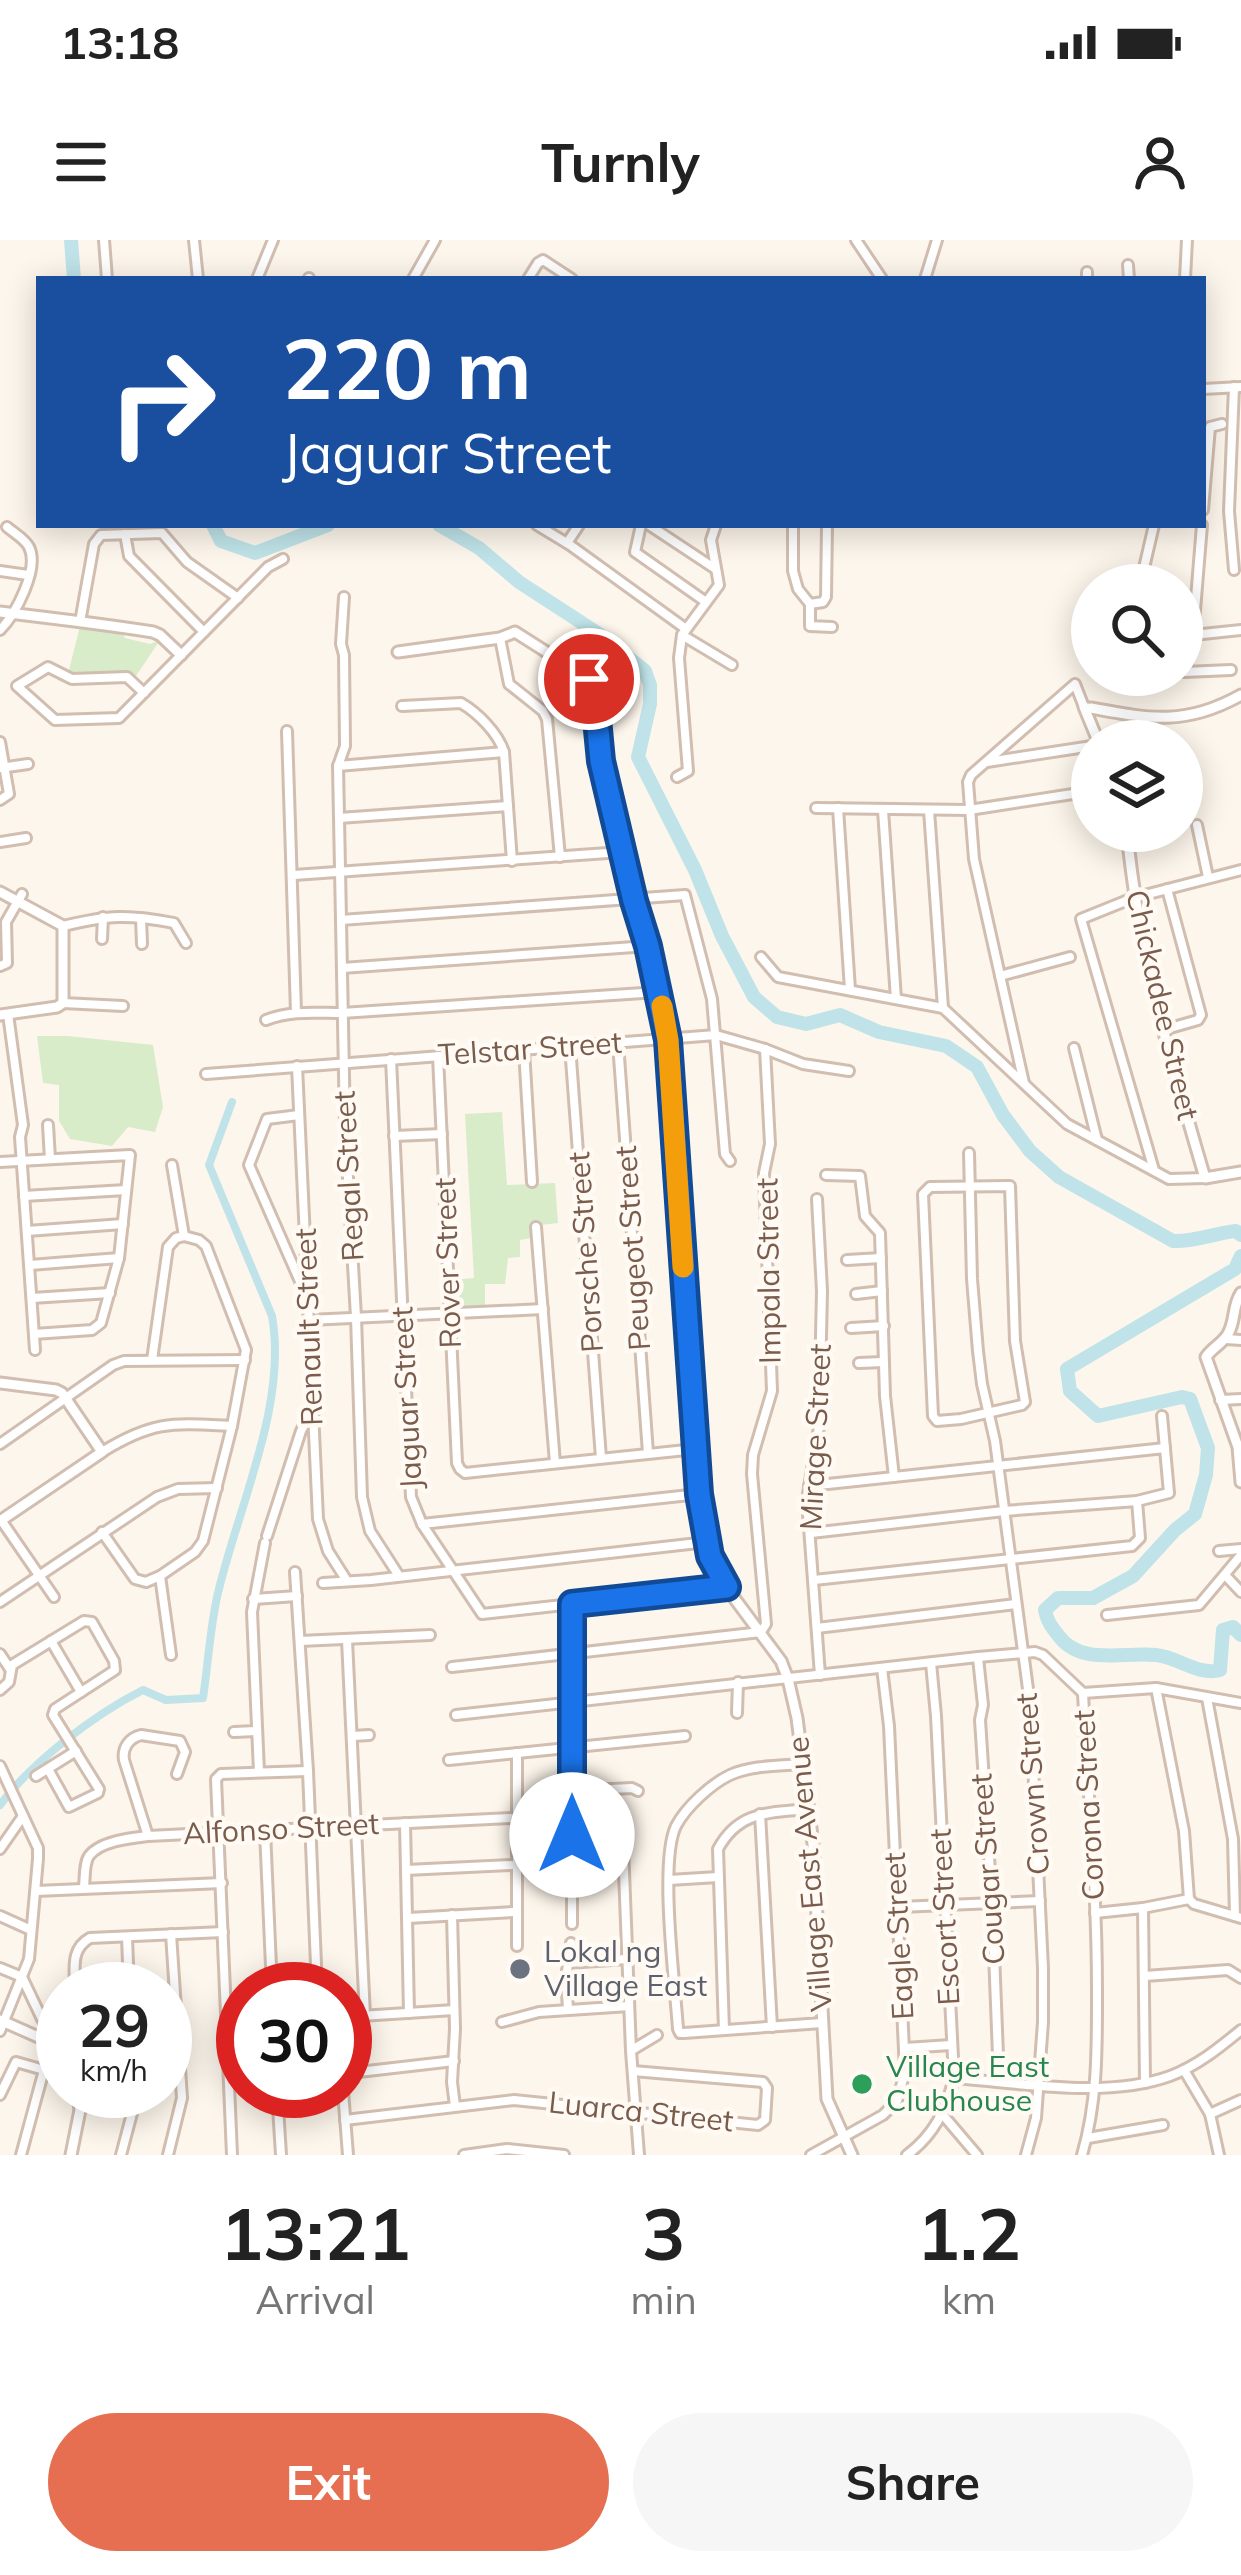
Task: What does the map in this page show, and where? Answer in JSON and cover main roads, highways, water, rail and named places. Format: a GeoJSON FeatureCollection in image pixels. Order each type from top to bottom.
{"type":"FeatureCollection","features":[{"type":"Feature","properties":{"kind":"waterway"},"geometry":{"type":"LineString","coordinates":[[71,240],[74,276]]}},
{"type":"Feature","properties":{"kind":"waterway"},"geometry":{"type":"LineString","coordinates":[[214,528],[221,541],[255,553],[320,528]]}},
{"type":"Feature","properties":{"kind":"waterway"},"geometry":{"type":"LineString","coordinates":[[444,528],[479,548],[645,671],[650,704],[638,757],[754,997],[777,1017],[806,1024],[840,1015],[879,1032],[946,1046],[977,1067],[1003,1115],[1030,1151],[1059,1177],[1173,1241],[1236,1231],[1241,1235]]}},
{"type":"Feature","properties":{"kind":"waterway"},"geometry":{"type":"LineString","coordinates":[[0,1805],[66,1740],[143,1690],[166,1700],[203,1698],[217,1597],[267,1421],[275,1350],[272,1316],[209,1165],[232,1102]]}},
{"type":"Feature","properties":{"kind":"waterway"},"geometry":{"type":"LineString","coordinates":[[1241,1256],[1235,1269],[1067,1369],[1070,1391],[1098,1416],[1190,1399],[1208,1448],[1206,1475],[1195,1514],[1133,1576],[1093,1598],[1058,1598],[1045,1610],[1058,1635],[1078,1651],[1103,1656],[1156,1655],[1204,1670],[1220,1670],[1223,1630],[1233,1627],[1241,1635]]}},
{"type":"Feature","properties":{"kind":"place","name":"Lokal ng Village East"},"geometry":{"type":"Point","coordinates":[520,1969]}},
{"type":"Feature","properties":{"kind":"place","name":"Village East Clubhouse"},"geometry":{"type":"Point","coordinates":[862,2084]}}]}
